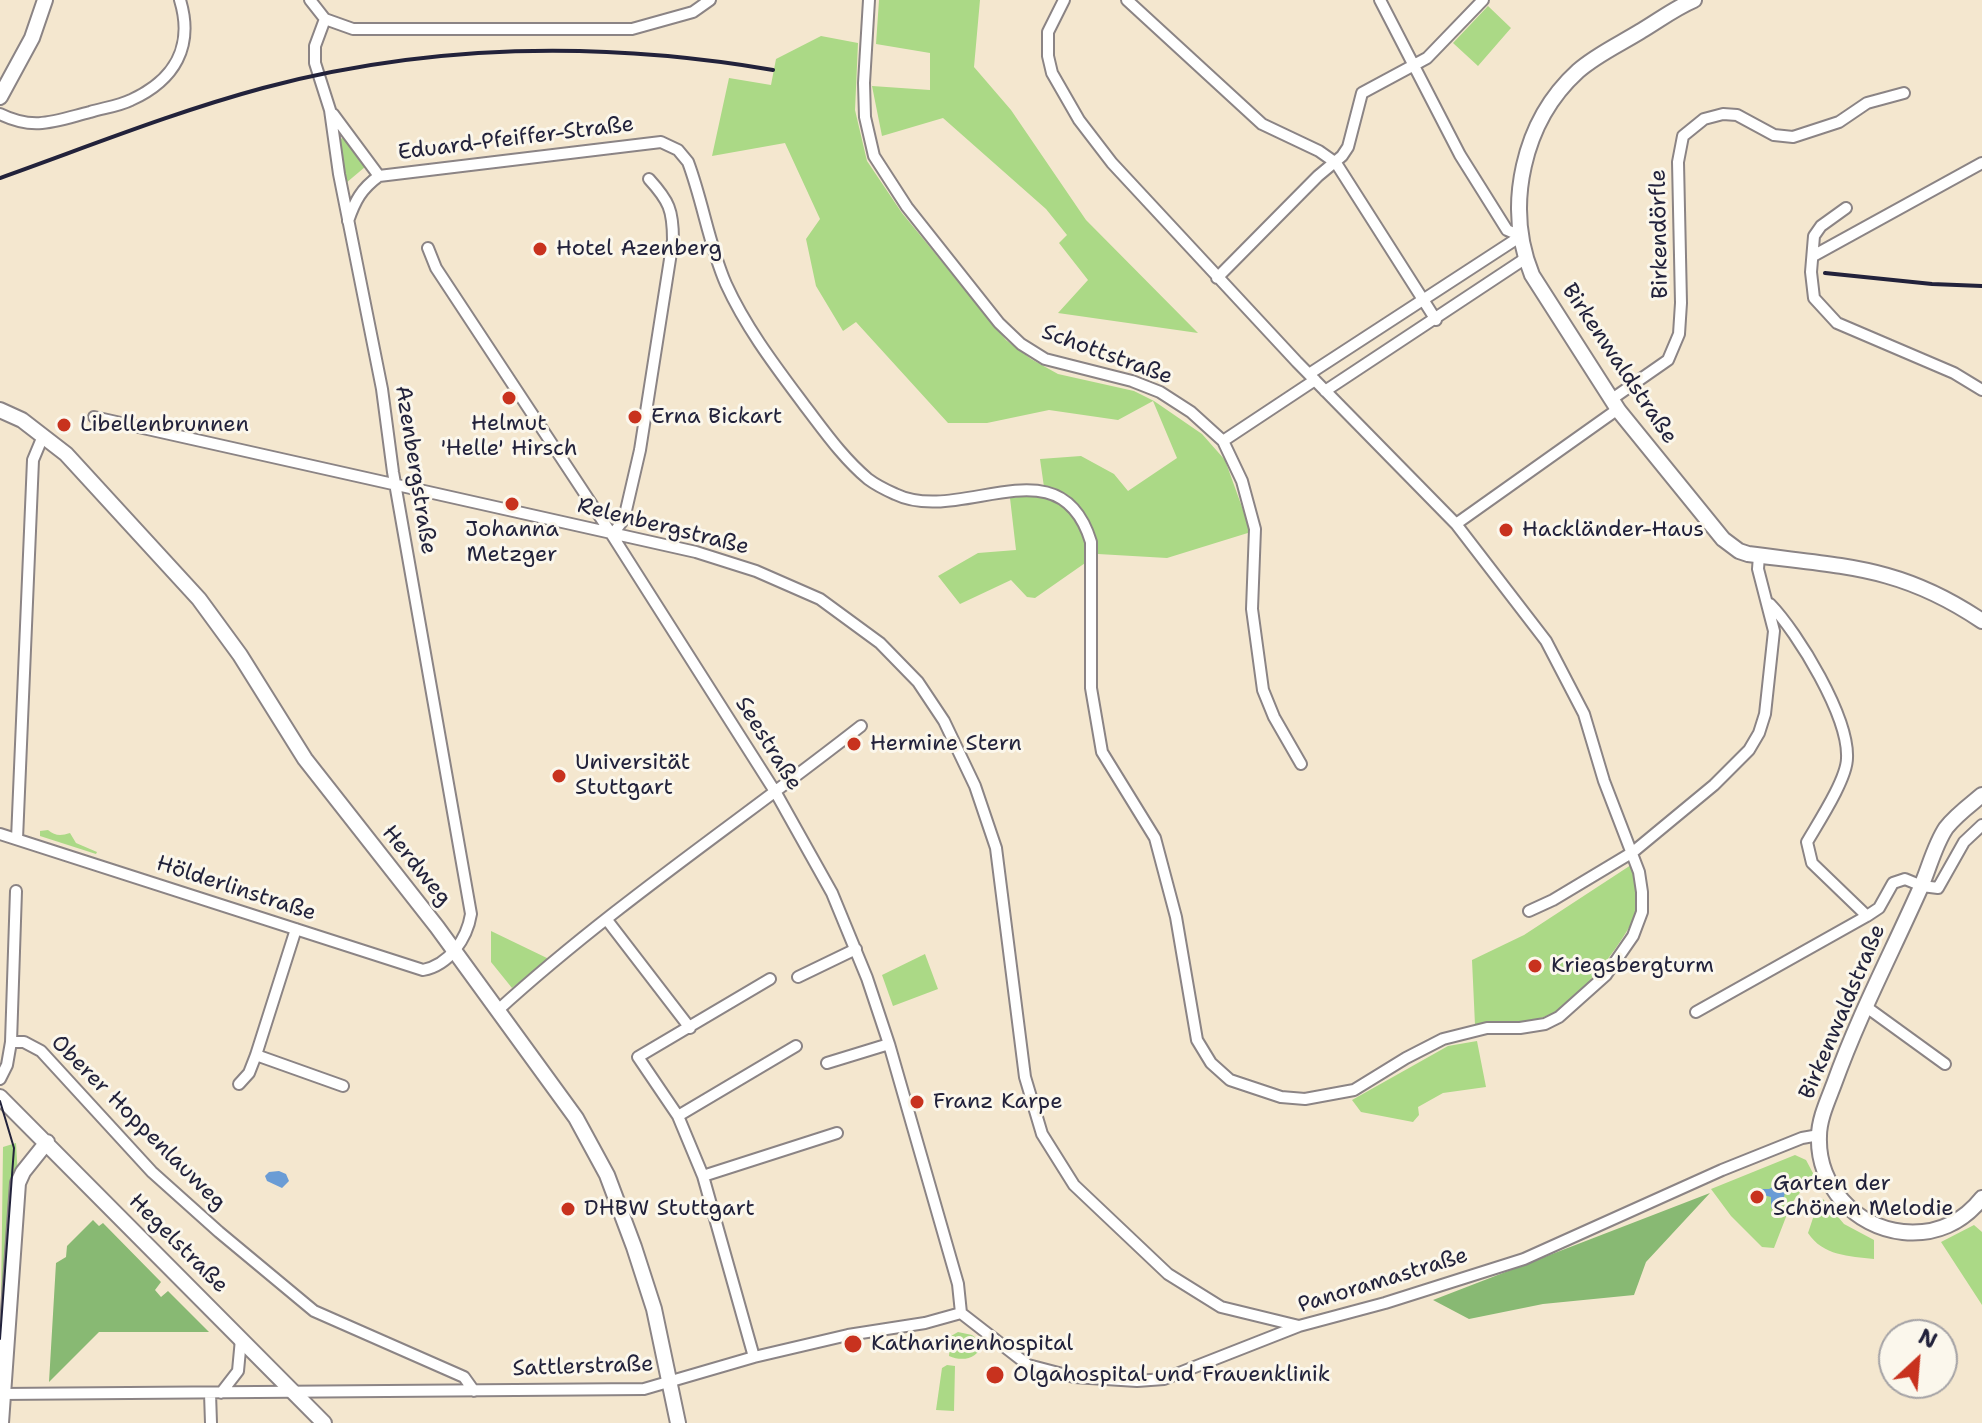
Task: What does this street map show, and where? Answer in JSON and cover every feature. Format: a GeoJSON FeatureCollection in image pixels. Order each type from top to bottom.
{"type":"FeatureCollection","features":[{"type":"Feature","properties":{"kind":"street"},"geometry":{"type":"LineString","coordinates":[[0,97],[32,38],[45,0]]}},
{"type":"Feature","properties":{"kind":"street"},"geometry":{"type":"LineString","coordinates":[[0,114],[25,124],[42,125],[130,101],[155,86],[182,53],[186,33],[180,0]]}},
{"type":"Feature","properties":{"kind":"street"},"geometry":{"type":"LineString","coordinates":[[310,0],[325,19],[353,29],[632,29],[693,12],[710,0]]}},
{"type":"Feature","properties":{"kind":"street","name":"Schottstraße"},"geometry":{"type":"LineString","coordinates":[[869,0],[865,117],[874,156],[907,207],[999,323],[1021,344],[1045,359],[1132,381],[1160,392],[1191,412],[1223,441],[1242,481],[1255,529],[1252,609],[1263,690],[1274,717],[1301,764]]}},
{"type":"Feature","properties":{"kind":"street","name":"Eduard-Pfeiffer-Straße"},"geometry":{"type":"LineString","coordinates":[[348,221],[355,201],[364,188],[379,176],[661,142],[678,150],[688,162],[725,281],[744,319],[774,365],[842,455],[861,473],[899,496],[930,501],[1041,489],[1063,498],[1076,509],[1085,523],[1091,542],[1091,688],[1102,752],[1155,838],[1176,917],[1197,1040],[1211,1063],[1230,1080],[1281,1097],[1305,1099],[1354,1090],[1443,1039],[1487,1028],[1545,1024],[1559,1017],[1606,975],[1633,936],[1642,912],[1642,892],[1633,852],[1604,781],[1584,714],[1546,641],[1456,524],[1217,278],[1112,163],[1079,120],[1052,73],[1048,56],[1048,32],[1064,0]]}},
{"type":"Feature","properties":{"kind":"street"},"geometry":{"type":"LineString","coordinates":[[1127,0],[1255,118],[1336,163],[1436,320]]}},
{"type":"Feature","properties":{"kind":"street"},"geometry":{"type":"LineString","coordinates":[[1380,0],[1460,155],[1507,230],[1521,236]]}},
{"type":"Feature","properties":{"kind":"street"},"geometry":{"type":"LineString","coordinates":[[1217,278],[1318,176],[1336,163],[1348,147],[1362,93],[1427,58],[1483,0]]}},
{"type":"Feature","properties":{"kind":"street","name":"Birkenwaldstraße"},"geometry":{"type":"LineString","coordinates":[[1694,0],[1580,69],[1561,88],[1535,130],[1520,198],[1521,236],[1532,275],[1615,404],[1723,539],[1739,551],[1759,556],[1858,567],[1892,576],[1941,595],[1982,621]]}},
{"type":"Feature","properties":{"kind":"street","name":"Azenbergstraße"},"geometry":{"type":"LineString","coordinates":[[325,19],[315,46],[315,63],[330,110],[348,221],[382,389],[396,486],[471,914],[469,924],[454,950]]}},
{"type":"Feature","properties":{"kind":"street","name":"Birkendörfle"},"geometry":{"type":"LineString","coordinates":[[1615,404],[1668,360],[1679,334],[1678,162],[1683,136],[1704,119],[1723,114],[1737,115],[1774,135],[1793,137],[1839,122],[1867,103],[1904,93]]}},
{"type":"Feature","properties":{"kind":"street"},"geometry":{"type":"LineString","coordinates":[[330,110],[379,176]]}},
{"type":"Feature","properties":{"kind":"street"},"geometry":{"type":"LineString","coordinates":[[1813,256],[1982,163]]}},
{"type":"Feature","properties":{"kind":"street"},"geometry":{"type":"LineString","coordinates":[[612,535],[624,519],[640,450],[673,240],[673,220],[667,200],[649,179]]}},
{"type":"Feature","properties":{"kind":"street"},"geometry":{"type":"LineString","coordinates":[[1846,208],[1821,226],[1814,236],[1811,272],[1814,298],[1837,323],[1954,373],[1982,390]]}},
{"type":"Feature","properties":{"kind":"street"},"geometry":{"type":"LineString","coordinates":[[1223,441],[1521,236]]}},
{"type":"Feature","properties":{"kind":"street","name":"Seestraße"},"geometry":{"type":"LineString","coordinates":[[428,248],[436,268],[612,535],[776,793],[832,893],[856,949],[889,1044],[958,1284],[961,1313]]}},
{"type":"Feature","properties":{"kind":"street"},"geometry":{"type":"LineString","coordinates":[[1325,391],[1526,258]]}},
{"type":"Feature","properties":{"kind":"street"},"geometry":{"type":"LineString","coordinates":[[1456,524],[1615,404]]}},
{"type":"Feature","properties":{"kind":"street","name":"Herdweg"},"geometry":{"type":"LineString","coordinates":[[0,410],[22,420],[88,476],[199,599],[240,655],[305,759],[454,950],[576,1118],[607,1175],[630,1235],[654,1309],[678,1423]]}},
{"type":"Feature","properties":{"kind":"street","name":"Relenbergstraße"},"geometry":{"type":"LineString","coordinates":[[94,417],[711,557],[756,571],[820,599],[880,643],[918,682],[944,721],[975,786],[996,848],[1025,1077],[1042,1134],[1074,1185],[1168,1274],[1221,1307],[1299,1326]]}},
{"type":"Feature","properties":{"kind":"street"},"geometry":{"type":"LineString","coordinates":[[17,839],[33,460],[43,436]]}},
{"type":"Feature","properties":{"kind":"street"},"geometry":{"type":"LineString","coordinates":[[1529,911],[1633,852],[1714,785],[1749,750],[1765,714],[1774,631],[1758,569],[1759,556]]}},
{"type":"Feature","properties":{"kind":"street"},"geometry":{"type":"LineString","coordinates":[[1769,603],[1786,621],[1820,679],[1842,726],[1848,760],[1835,792],[1807,842],[1812,863],[1867,916]]}},
{"type":"Feature","properties":{"kind":"street"},"geometry":{"type":"LineString","coordinates":[[497,1011],[676,864],[776,793],[861,726]]}},
{"type":"Feature","properties":{"kind":"street","name":"Birkenwaldstraße"},"geometry":{"type":"LineString","coordinates":[[1982,795],[1954,818],[1945,830],[1865,1006],[1838,1072],[1819,1135],[1822,1163],[1830,1184],[1853,1212],[1889,1230],[1939,1229],[1961,1219],[1982,1198]]}},
{"type":"Feature","properties":{"kind":"street"},"geometry":{"type":"LineString","coordinates":[[1696,1012],[1867,916],[1879,908],[1893,883],[1905,879],[1938,888],[1964,842],[1982,825]]}},
{"type":"Feature","properties":{"kind":"street","name":"Hölderlinstraße"},"geometry":{"type":"LineString","coordinates":[[0,834],[423,970],[441,965],[454,950]]}},
{"type":"Feature","properties":{"kind":"street"},"geometry":{"type":"LineString","coordinates":[[0,1079],[7,1065],[11,1042],[6,1000],[16,891]]}},
{"type":"Feature","properties":{"kind":"street"},"geometry":{"type":"LineString","coordinates":[[607,920],[690,1028]]}},
{"type":"Feature","properties":{"kind":"street"},"geometry":{"type":"LineString","coordinates":[[239,1084],[249,1073],[256,1055],[296,929]]}},
{"type":"Feature","properties":{"kind":"street"},"geometry":{"type":"LineString","coordinates":[[798,977],[856,949]]}},
{"type":"Feature","properties":{"kind":"street"},"geometry":{"type":"LineString","coordinates":[[754,1357],[703,1176],[678,1116],[638,1057],[770,979]]}},
{"type":"Feature","properties":{"kind":"street"},"geometry":{"type":"LineString","coordinates":[[1865,1006],[1945,1064]]}},
{"type":"Feature","properties":{"kind":"street","name":"Oberer Hoppenlauweg"},"geometry":{"type":"LineString","coordinates":[[11,1042],[24,1042],[41,1051],[152,1172],[314,1311],[464,1377],[474,1391]]}},
{"type":"Feature","properties":{"kind":"street"},"geometry":{"type":"LineString","coordinates":[[827,1063],[889,1044]]}},
{"type":"Feature","properties":{"kind":"street"},"geometry":{"type":"LineString","coordinates":[[678,1116],[796,1046]]}},
{"type":"Feature","properties":{"kind":"street"},"geometry":{"type":"LineString","coordinates":[[256,1055],[343,1086]]}},
{"type":"Feature","properties":{"kind":"street","name":"Hegelstraße"},"geometry":{"type":"LineString","coordinates":[[1,1099],[324,1423]]}},
{"type":"Feature","properties":{"kind":"street"},"geometry":{"type":"LineString","coordinates":[[703,1176],[837,1133]]}},
{"type":"Feature","properties":{"kind":"street","name":"Panoramastraße"},"geometry":{"type":"LineString","coordinates":[[961,1313],[1028,1365],[1074,1377],[1137,1381],[1164,1379],[1299,1326],[1385,1303],[1524,1259],[1714,1174],[1802,1138],[1819,1135]]}},
{"type":"Feature","properties":{"kind":"street"},"geometry":{"type":"LineString","coordinates":[[1,1423],[18,1183],[47,1142]]}},
{"type":"Feature","properties":{"kind":"street","name":"Sattlerstraße"},"geometry":{"type":"LineString","coordinates":[[1,1394],[644,1389],[754,1357],[961,1313]]}},
{"type":"Feature","properties":{"kind":"street"},"geometry":{"type":"LineString","coordinates":[[211,1423],[216,1393],[238,1371],[241,1339]]}},
{"type":"Feature","properties":{"kind":"green space"},"geometry":{"type":"Polygon","coordinates":[[[879,0],[980,0],[974,67],[1011,110],[1086,220],[1198,333],[1058,313],[1088,280],[1059,243],[1067,235],[1046,209],[943,118],[882,136],[872,86],[930,90],[930,53],[876,44],[879,0]]]}},
{"type":"Feature","properties":{"kind":"green space"},"geometry":{"type":"Polygon","coordinates":[[[1488,6],[1511,28],[1478,66],[1453,43],[1488,6]]]}},
{"type":"Feature","properties":{"kind":"green space"},"geometry":{"type":"Polygon","coordinates":[[[821,36],[858,43],[855,110],[867,161],[902,213],[1006,340],[1058,374],[1134,391],[1154,401],[1202,434],[1225,460],[1251,532],[1167,558],[1098,554],[1035,598],[1027,597],[1011,580],[960,604],[938,576],[978,553],[1016,550],[1010,498],[1045,494],[1040,459],[1081,456],[1114,474],[1128,491],[1177,458],[1153,401],[1118,420],[1049,410],[987,423],[948,423],[856,322],[843,331],[816,286],[806,239],[820,219],[785,143],[712,156],[729,78],[771,85],[776,59],[821,36]]]}},
{"type":"Feature","properties":{"kind":"green space"},"geometry":{"type":"Polygon","coordinates":[[[347,136],[365,167],[346,183],[338,140],[347,136]]]}},
{"type":"Feature","properties":{"kind":"green space"},"geometry":{"type":"Polygon","coordinates":[[[48,830],[58,835],[70,833],[76,843],[97,852],[40,836],[40,831],[48,830]]]}},
{"type":"Feature","properties":{"kind":"green space"},"geometry":{"type":"Polygon","coordinates":[[[1631,865],[1639,889],[1636,913],[1613,953],[1575,997],[1554,1013],[1535,1019],[1475,1025],[1472,960],[1524,935],[1631,865]]]}},
{"type":"Feature","properties":{"kind":"green space"},"geometry":{"type":"Polygon","coordinates":[[[491,931],[549,959],[512,988],[491,962],[491,931]]]}},
{"type":"Feature","properties":{"kind":"green space"},"geometry":{"type":"Polygon","coordinates":[[[925,954],[938,989],[893,1006],[882,975],[925,954]]]}},
{"type":"Feature","properties":{"kind":"green space"},"geometry":{"type":"Polygon","coordinates":[[[1477,1041],[1486,1087],[1443,1093],[1418,1107],[1419,1115],[1413,1122],[1361,1112],[1352,1100],[1448,1046],[1477,1041]]]}},
{"type":"Feature","properties":{"kind":"green space"},"geometry":{"type":"Polygon","coordinates":[[[16,1143],[18,1176],[0,1381],[3,1147],[16,1143]]]}},
{"type":"Feature","properties":{"kind":"green space","name":"Garten der Schönen Melodie"},"geometry":{"type":"Polygon","coordinates":[[[1795,1155],[1806,1160],[1814,1175],[1791,1204],[1774,1248],[1762,1247],[1731,1216],[1711,1189],[1795,1155]]]}},
{"type":"Feature","properties":{"kind":"green space"},"geometry":{"type":"Polygon","coordinates":[[[1710,1193],[1646,1262],[1634,1295],[1543,1304],[1469,1319],[1433,1300],[1710,1193]]]}},
{"type":"Feature","properties":{"kind":"green space"},"geometry":{"type":"Polygon","coordinates":[[[1823,1199],[1844,1224],[1874,1240],[1874,1259],[1837,1254],[1814,1241],[1808,1233],[1818,1203],[1823,1199]]]}},
{"type":"Feature","properties":{"kind":"green space"},"geometry":{"type":"Polygon","coordinates":[[[93,1220],[99,1226],[103,1223],[161,1282],[155,1290],[161,1297],[168,1291],[209,1332],[99,1332],[49,1382],[56,1263],[66,1257],[67,1246],[93,1220]]]}},
{"type":"Feature","properties":{"kind":"green space"},"geometry":{"type":"Polygon","coordinates":[[[1974,1225],[1982,1232],[1982,1305],[1941,1242],[1974,1225]]]}},
{"type":"Feature","properties":{"kind":"green space"},"geometry":{"type":"Polygon","coordinates":[[[958,1332],[972,1335],[983,1343],[978,1353],[965,1359],[949,1356],[951,1336],[958,1332]]]}},
{"type":"Feature","properties":{"kind":"green space"},"geometry":{"type":"Polygon","coordinates":[[[955,1366],[954,1411],[936,1410],[942,1368],[955,1366]]]}},
{"type":"Feature","properties":{"kind":"water"},"geometry":{"type":"Polygon","coordinates":[[[269,1172],[286,1174],[289,1181],[282,1188],[267,1181],[265,1176],[269,1172]]]}},
{"type":"Feature","properties":{"kind":"water"},"geometry":{"type":"Polygon","coordinates":[[[1785,1181],[1787,1186],[1783,1200],[1776,1209],[1771,1208],[1771,1197],[1763,1195],[1762,1189],[1785,1181]]]}},
{"type":"Feature","properties":{"kind":"tram line"},"geometry":{"type":"LineString","coordinates":[[0,1101],[14,1148],[0,1339]]}},
{"type":"Feature","properties":{"kind":"railway"},"geometry":{"type":"LineString","coordinates":[[0,178],[230,97],[326,73],[390,62],[517,51],[581,51],[645,54],[773,70]]}},
{"type":"Feature","properties":{"kind":"railway"},"geometry":{"type":"LineString","coordinates":[[1825,273],[1982,286]]}},
{"type":"Feature","properties":{"kind":"place","name":"Hotel Azenberg"},"geometry":{"type":"Point","coordinates":[540,249]}},
{"type":"Feature","properties":{"kind":"place","name":"Helmut 'Helle' Hirsch"},"geometry":{"type":"Point","coordinates":[509,398]}},
{"type":"Feature","properties":{"kind":"place","name":"Erna Bickart"},"geometry":{"type":"Point","coordinates":[635,417]}},
{"type":"Feature","properties":{"kind":"place","name":"Libellenbrunnen"},"geometry":{"type":"Point","coordinates":[64,425]}},
{"type":"Feature","properties":{"kind":"place","name":"Johanna Metzger"},"geometry":{"type":"Point","coordinates":[512,504]}},
{"type":"Feature","properties":{"kind":"place","name":"Hackländer-Haus"},"geometry":{"type":"Point","coordinates":[1506,530]}},
{"type":"Feature","properties":{"kind":"place","name":"Hermine Stern"},"geometry":{"type":"Point","coordinates":[854,744]}},
{"type":"Feature","properties":{"kind":"place","name":"Universität Stuttgart"},"geometry":{"type":"Point","coordinates":[559,776]}},
{"type":"Feature","properties":{"kind":"place","name":"Kriegsbergturm"},"geometry":{"type":"Point","coordinates":[1535,966]}},
{"type":"Feature","properties":{"kind":"place","name":"Franz Karpe"},"geometry":{"type":"Point","coordinates":[917,1102]}},
{"type":"Feature","properties":{"kind":"place","name":"Garten der Schönen Melodie"},"geometry":{"type":"Point","coordinates":[1757,1197]}},
{"type":"Feature","properties":{"kind":"place","name":"DHBW Stuttgart"},"geometry":{"type":"Point","coordinates":[568,1209]}},
{"type":"Feature","properties":{"kind":"place","name":"Katharinenhospital"},"geometry":{"type":"Point","coordinates":[853,1344]}},
{"type":"Feature","properties":{"kind":"place","name":"Olgahospital und Frauenklinik"},"geometry":{"type":"Point","coordinates":[995,1375]}}]}
